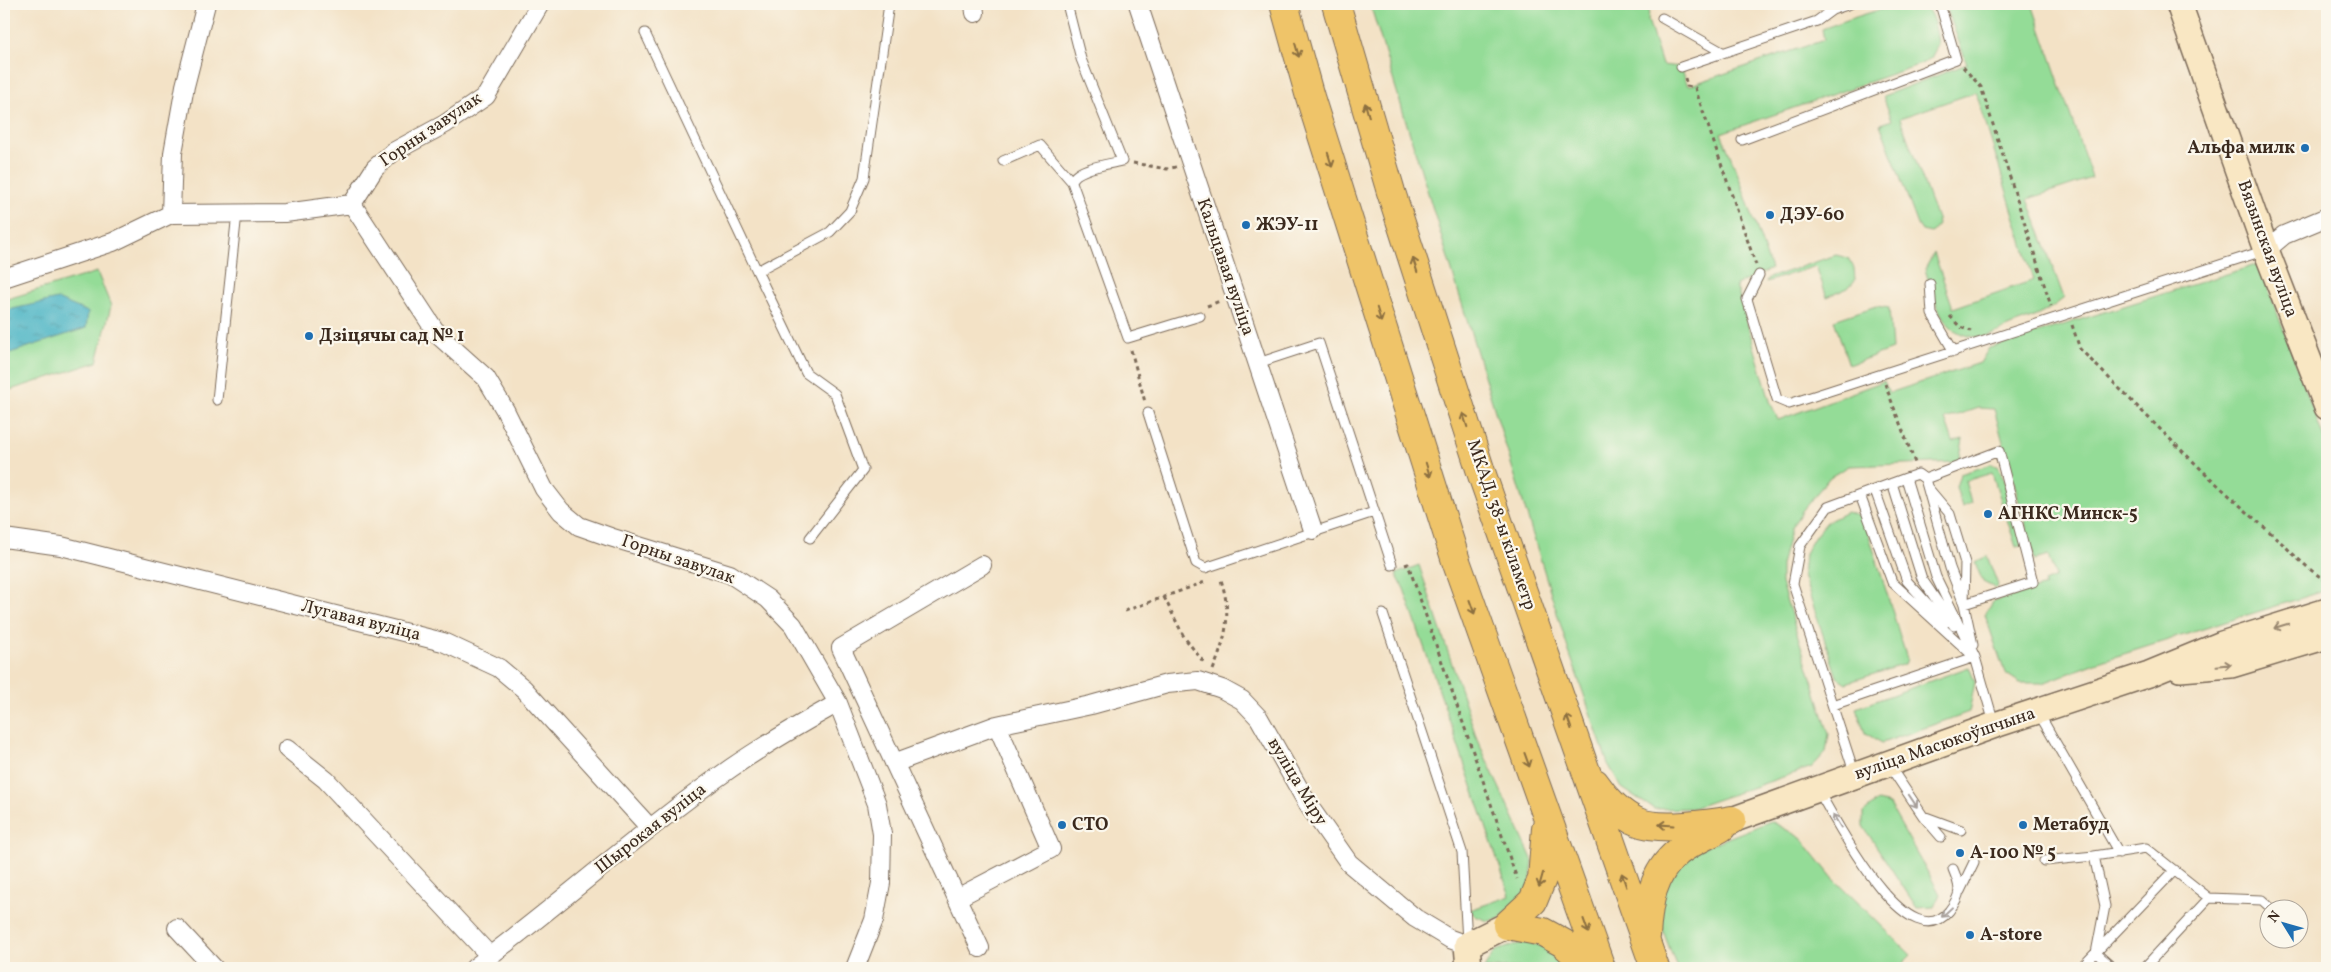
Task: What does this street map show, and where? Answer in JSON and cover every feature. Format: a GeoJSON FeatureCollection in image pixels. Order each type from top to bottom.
{"type":"FeatureCollection","features":[{"type":"Feature","properties":{"kind":"highway"},"geometry":{"type":"LineString","coordinates":[[1284,4],[1310,97],[1456,561],[1601,968]]}},
{"type":"Feature","properties":{"kind":"highway","name":"МКАД, 38-ы кіламетр"},"geometry":{"type":"LineString","coordinates":[[1336,4],[1391,192],[1482,475],[1655,968]]}},
{"type":"Feature","properties":{"kind":"highway"},"geometry":{"type":"LineString","coordinates":[[1585,768],[1603,794],[1620,810],[1639,823],[1680,826],[1732,820]]}},
{"type":"Feature","properties":{"kind":"highway"},"geometry":{"type":"LineString","coordinates":[[1507,925],[1533,901],[1542,879],[1546,846],[1546,814]]}},
{"type":"Feature","properties":{"kind":"highway"},"geometry":{"type":"LineString","coordinates":[[1646,943],[1651,895],[1663,867],[1679,851],[1732,820]]}},
{"type":"Feature","properties":{"kind":"highway"},"geometry":{"type":"LineString","coordinates":[[1507,925],[1543,932],[1563,943],[1591,968]]}},
{"type":"Feature","properties":{"kind":"main road","name":"Вязынская вуліца"},"geometry":{"type":"LineString","coordinates":[[2179,4],[2266,250],[2327,408]]}},
{"type":"Feature","properties":{"kind":"main road","name":"вуліца Масюкоўшчына"},"geometry":{"type":"LineString","coordinates":[[1732,820],[1995,725],[2158,671],[2222,644],[2327,612]]}},
{"type":"Feature","properties":{"kind":"main road","name":"вуліца Масюкоўшчына"},"geometry":{"type":"LineString","coordinates":[[2158,671],[2230,665],[2327,636]]}},
{"type":"Feature","properties":{"kind":"main road"},"geometry":{"type":"LineString","coordinates":[[1468,957],[1507,925]]}},
{"type":"Feature","properties":{"kind":"street"},"geometry":{"type":"LineString","coordinates":[[171,214],[174,153],[185,86],[206,4]]}},
{"type":"Feature","properties":{"kind":"street","name":"Горны завулак"},"geometry":{"type":"LineString","coordinates":[[540,4],[486,96],[445,124],[394,152],[375,168],[352,204],[438,335],[486,378],[505,410],[544,489],[560,511],[579,526],[610,538],[730,574],[768,599],[793,625],[838,703],[877,804],[882,834],[881,883],[874,920],[855,968]]}},
{"type":"Feature","properties":{"kind":"street","name":"Кальцавая вуліца"},"geometry":{"type":"LineString","coordinates":[[1138,4],[1313,530]]}},
{"type":"Feature","properties":{"kind":"street"},"geometry":{"type":"LineString","coordinates":[[4,278],[113,242],[171,214],[285,213],[352,204]]}},
{"type":"Feature","properties":{"kind":"street"},"geometry":{"type":"LineString","coordinates":[[2266,250],[2284,234],[2327,217]]}},
{"type":"Feature","properties":{"kind":"street","name":"Лугавая вуліца"},"geometry":{"type":"LineString","coordinates":[[4,538],[61,546],[443,642],[469,653],[499,668],[524,689],[650,828]]}},
{"type":"Feature","properties":{"kind":"street"},"geometry":{"type":"LineString","coordinates":[[980,948],[841,648],[982,565]]}},
{"type":"Feature","properties":{"kind":"street","name":"вуліца Міру"},"geometry":{"type":"LineString","coordinates":[[894,763],[997,725],[1106,701],[1167,684],[1198,681],[1222,689],[1242,700],[1259,718],[1310,806],[1349,862],[1415,918],[1450,939],[1468,957]]}},
{"type":"Feature","properties":{"kind":"street","name":"Шырокая вуліца"},"geometry":{"type":"LineString","coordinates":[[474,968],[650,828],[731,768],[791,729],[838,703]]}},
{"type":"Feature","properties":{"kind":"street"},"geometry":{"type":"LineString","coordinates":[[957,898],[1051,849],[997,725]]}},
{"type":"Feature","properties":{"kind":"street"},"geometry":{"type":"LineString","coordinates":[[287,749],[326,780],[490,956]]}},
{"type":"Feature","properties":{"kind":"street"},"geometry":{"type":"LineString","coordinates":[[177,928],[214,968]]}},
{"type":"Feature","properties":{"kind":"lane"},"geometry":{"type":"LineString","coordinates":[[757,272],[830,232],[850,211],[864,178],[889,4]]}},
{"type":"Feature","properties":{"kind":"lane"},"geometry":{"type":"LineString","coordinates":[[1068,4],[1081,60],[1122,161],[1079,172],[1072,182]]}},
{"type":"Feature","properties":{"kind":"lane"},"geometry":{"type":"LineString","coordinates":[[1818,4],[1832,10]]}},
{"type":"Feature","properties":{"kind":"lane"},"geometry":{"type":"LineString","coordinates":[[1681,67],[1817,21],[1832,10],[1850,4]]}},
{"type":"Feature","properties":{"kind":"lane"},"geometry":{"type":"LineString","coordinates":[[1742,140],[1956,59],[1940,4]]}},
{"type":"Feature","properties":{"kind":"lane"},"geometry":{"type":"LineString","coordinates":[[1662,18],[1722,52]]}},
{"type":"Feature","properties":{"kind":"lane"},"geometry":{"type":"LineString","coordinates":[[645,34],[806,373],[835,394],[864,470],[810,538]]}},
{"type":"Feature","properties":{"kind":"lane"},"geometry":{"type":"LineString","coordinates":[[1003,161],[1040,145],[1072,182],[1128,338],[1200,316]]}},
{"type":"Feature","properties":{"kind":"lane"},"geometry":{"type":"LineString","coordinates":[[217,400],[237,213]]}},
{"type":"Feature","properties":{"kind":"lane"},"geometry":{"type":"LineString","coordinates":[[1759,275],[1747,299],[1777,399],[1790,404],[2266,250]]}},
{"type":"Feature","properties":{"kind":"lane"},"geometry":{"type":"LineString","coordinates":[[1930,284],[1932,314],[1954,352]]}},
{"type":"Feature","properties":{"kind":"lane"},"geometry":{"type":"LineString","coordinates":[[1258,362],[1319,342],[1392,566]]}},
{"type":"Feature","properties":{"kind":"lane"},"geometry":{"type":"LineString","coordinates":[[1148,412],[1196,563],[1205,568],[1313,530],[1374,512]]}},
{"type":"Feature","properties":{"kind":"lane"},"geometry":{"type":"LineString","coordinates":[[1855,775],[1792,584],[1800,546],[1828,507],[1906,478],[1922,476],[1998,451],[2033,582],[1964,604]]}},
{"type":"Feature","properties":{"kind":"lane"},"geometry":{"type":"LineString","coordinates":[[1922,476],[1928,488],[1950,568],[1964,604],[1975,657],[1995,725]]}},
{"type":"Feature","properties":{"kind":"lane"},"geometry":{"type":"LineString","coordinates":[[1906,478],[1936,577],[1975,657]]}},
{"type":"Feature","properties":{"kind":"lane"},"geometry":{"type":"LineString","coordinates":[[1892,484],[1922,579],[1975,657]]}},
{"type":"Feature","properties":{"kind":"lane"},"geometry":{"type":"LineString","coordinates":[[1928,488],[1950,514],[1965,563],[1964,604]]}},
{"type":"Feature","properties":{"kind":"lane"},"geometry":{"type":"LineString","coordinates":[[1874,490],[1907,580],[1975,657]]}},
{"type":"Feature","properties":{"kind":"lane"},"geometry":{"type":"LineString","coordinates":[[1860,495],[1892,582],[1975,657]]}},
{"type":"Feature","properties":{"kind":"lane"},"geometry":{"type":"LineString","coordinates":[[1383,614],[1462,852],[1468,957]]}},
{"type":"Feature","properties":{"kind":"lane"},"geometry":{"type":"LineString","coordinates":[[1833,705],[1975,657]]}},
{"type":"Feature","properties":{"kind":"lane"},"geometry":{"type":"LineString","coordinates":[[2038,712],[2119,853]]}},
{"type":"Feature","properties":{"kind":"lane"},"geometry":{"type":"LineString","coordinates":[[1888,763],[1923,816],[1941,837]]}},
{"type":"Feature","properties":{"kind":"lane"},"geometry":{"type":"LineString","coordinates":[[1817,789],[1872,879],[1900,909],[1915,920],[1932,921],[1945,915],[1956,902],[1974,862]]}},
{"type":"Feature","properties":{"kind":"lane"},"geometry":{"type":"LineString","coordinates":[[1923,816],[1961,830]]}},
{"type":"Feature","properties":{"kind":"lane"},"geometry":{"type":"LineString","coordinates":[[2044,861],[2119,853],[2146,848],[2209,898],[2262,900]]}},
{"type":"Feature","properties":{"kind":"lane"},"geometry":{"type":"LineString","coordinates":[[2094,856],[2105,906],[2096,953]]}},
{"type":"Feature","properties":{"kind":"lane"},"geometry":{"type":"LineString","coordinates":[[1954,869],[1960,891]]}},
{"type":"Feature","properties":{"kind":"lane"},"geometry":{"type":"LineString","coordinates":[[2080,968],[2176,870]]}},
{"type":"Feature","properties":{"kind":"lane"},"geometry":{"type":"LineString","coordinates":[[2144,968],[2209,898]]}},
{"type":"Feature","properties":{"kind":"lane"},"geometry":{"type":"LineString","coordinates":[[2096,953],[2113,968]]}},
{"type":"Feature","properties":{"kind":"path"},"geometry":{"type":"LineString","coordinates":[[1956,59],[1981,87],[2052,306],[2059,316],[2073,326],[2080,349],[2215,484],[2301,560],[2314,574],[2327,581]]}},
{"type":"Feature","properties":{"kind":"path"},"geometry":{"type":"LineString","coordinates":[[1681,67],[1687,86],[1695,88],[1759,275]]}},
{"type":"Feature","properties":{"kind":"path"},"geometry":{"type":"LineString","coordinates":[[1122,161],[1167,169],[1190,164]]}},
{"type":"Feature","properties":{"kind":"path"},"geometry":{"type":"LineString","coordinates":[[1200,316],[1197,309],[1235,296]]}},
{"type":"Feature","properties":{"kind":"path"},"geometry":{"type":"LineString","coordinates":[[1128,338],[1148,412]]}},
{"type":"Feature","properties":{"kind":"path"},"geometry":{"type":"LineString","coordinates":[[1881,375],[1922,476]]}},
{"type":"Feature","properties":{"kind":"path"},"geometry":{"type":"LineString","coordinates":[[1164,596],[1184,637],[1212,673],[1224,643],[1228,615],[1227,597],[1215,564]]}},
{"type":"Feature","properties":{"kind":"path"},"geometry":{"type":"LineString","coordinates":[[1392,566],[1408,564],[1527,908]]}},
{"type":"Feature","properties":{"kind":"path"},"geometry":{"type":"LineString","coordinates":[[1125,611],[1220,576]]}},
{"type":"Feature","properties":{"kind":"green space"},"geometry":{"type":"Polygon","coordinates":[[[1370,4],[1650,4],[1648,20],[1662,65],[1681,67],[1688,86],[1824,40],[1822,29],[1844,21],[1886,8],[1921,4],[1929,11],[1937,35],[1938,45],[1931,58],[1921,64],[1721,133],[1737,172],[1771,269],[1736,285],[1770,401],[1778,420],[1884,381],[1889,393],[1980,363],[1989,348],[2259,264],[2327,447],[2327,590],[2095,663],[2043,683],[2020,683],[2005,673],[1985,615],[1993,602],[2045,586],[2044,582],[2056,577],[2048,556],[2035,560],[1994,409],[1978,408],[1945,419],[1953,442],[1963,439],[1959,462],[1849,466],[1830,477],[1802,511],[1791,528],[1781,565],[1781,583],[1829,734],[1826,752],[1812,767],[1693,808],[1654,809],[1622,788],[1608,764],[1568,649],[1370,4]]]}},
{"type":"Feature","properties":{"kind":"green space"},"geometry":{"type":"Polygon","coordinates":[[[1945,4],[2032,4],[2092,178],[2028,199],[2064,298],[2038,315],[1984,337],[1967,336],[1948,324],[1936,304],[1925,269],[1934,253],[1953,308],[2034,280],[1976,92],[1900,118],[1937,219],[1938,225],[1931,233],[1922,231],[1918,225],[1880,124],[1892,120],[1883,96],[1967,64],[1945,4]]]}},
{"type":"Feature","properties":{"kind":"green space"},"geometry":{"type":"Polygon","coordinates":[[[1836,255],[1848,258],[1854,268],[1855,280],[1848,288],[1827,297],[1816,266],[1766,282],[1768,278],[1836,255]]]}},
{"type":"Feature","properties":{"kind":"green space"},"geometry":{"type":"Polygon","coordinates":[[[97,272],[111,306],[97,362],[4,392],[4,300],[97,272]]]}},
{"type":"Feature","properties":{"kind":"green space"},"geometry":{"type":"Polygon","coordinates":[[[1876,306],[1889,308],[1892,349],[1849,365],[1834,320],[1876,306]]]}},
{"type":"Feature","properties":{"kind":"green space"},"geometry":{"type":"Polygon","coordinates":[[[1992,464],[1998,467],[2002,475],[2025,545],[2016,547],[1992,473],[1965,481],[1971,503],[1962,507],[1956,487],[1960,474],[1992,464]]]}},
{"type":"Feature","properties":{"kind":"green space"},"geometry":{"type":"Polygon","coordinates":[[[1847,512],[1861,517],[1865,522],[1907,659],[1905,664],[1846,683],[1837,677],[1803,575],[1805,553],[1815,536],[1827,522],[1847,512]]]}},
{"type":"Feature","properties":{"kind":"green space"},"geometry":{"type":"Polygon","coordinates":[[[1987,556],[1998,585],[1995,588],[1983,582],[1975,563],[1987,556]]]}},
{"type":"Feature","properties":{"kind":"green space"},"geometry":{"type":"Polygon","coordinates":[[[1419,565],[1477,739],[1533,861],[1530,887],[1499,919],[1488,921],[1475,916],[1470,910],[1510,896],[1404,589],[1396,574],[1419,565]]]}},
{"type":"Feature","properties":{"kind":"green space"},"geometry":{"type":"Polygon","coordinates":[[[1969,667],[1975,682],[1969,712],[1882,743],[1865,733],[1856,708],[1969,667]]]}},
{"type":"Feature","properties":{"kind":"green space"},"geometry":{"type":"Polygon","coordinates":[[[1878,801],[1889,804],[1940,894],[1934,907],[1917,908],[1863,826],[1863,813],[1878,801]]]}},
{"type":"Feature","properties":{"kind":"green space"},"geometry":{"type":"Polygon","coordinates":[[[1771,821],[1801,838],[1832,877],[1911,955],[1898,968],[1677,968],[1659,920],[1663,880],[1692,852],[1771,821]]]}},
{"type":"Feature","properties":{"kind":"green space"},"geometry":{"type":"Polygon","coordinates":[[[1522,943],[1542,946],[1547,949],[1555,956],[1563,968],[1484,968],[1495,951],[1522,943]]]}},
{"type":"Feature","properties":{"kind":"water"},"geometry":{"type":"Polygon","coordinates":[[[57,299],[88,312],[86,328],[4,355],[4,311],[57,299]]]}},
{"type":"Feature","properties":{"kind":"place","name":"Альфа милк"},"geometry":{"type":"Point","coordinates":[2305,148]}},
{"type":"Feature","properties":{"kind":"place","name":"ДЭУ-60"},"geometry":{"type":"Point","coordinates":[1770,215]}},
{"type":"Feature","properties":{"kind":"place","name":"ЖЭУ-11"},"geometry":{"type":"Point","coordinates":[1246,225]}},
{"type":"Feature","properties":{"kind":"place","name":"Дзіцячы сад № 1"},"geometry":{"type":"Point","coordinates":[309,336]}},
{"type":"Feature","properties":{"kind":"place","name":"АГНКС Минск-5"},"geometry":{"type":"Point","coordinates":[1988,514]}},
{"type":"Feature","properties":{"kind":"place","name":"СТО"},"geometry":{"type":"Point","coordinates":[1062,825]}},
{"type":"Feature","properties":{"kind":"place","name":"Метабуд"},"geometry":{"type":"Point","coordinates":[2023,825]}},
{"type":"Feature","properties":{"kind":"place","name":"А-100 № 5"},"geometry":{"type":"Point","coordinates":[1960,853]}},
{"type":"Feature","properties":{"kind":"place","name":"А-store"},"geometry":{"type":"Point","coordinates":[1970,935]}}]}
